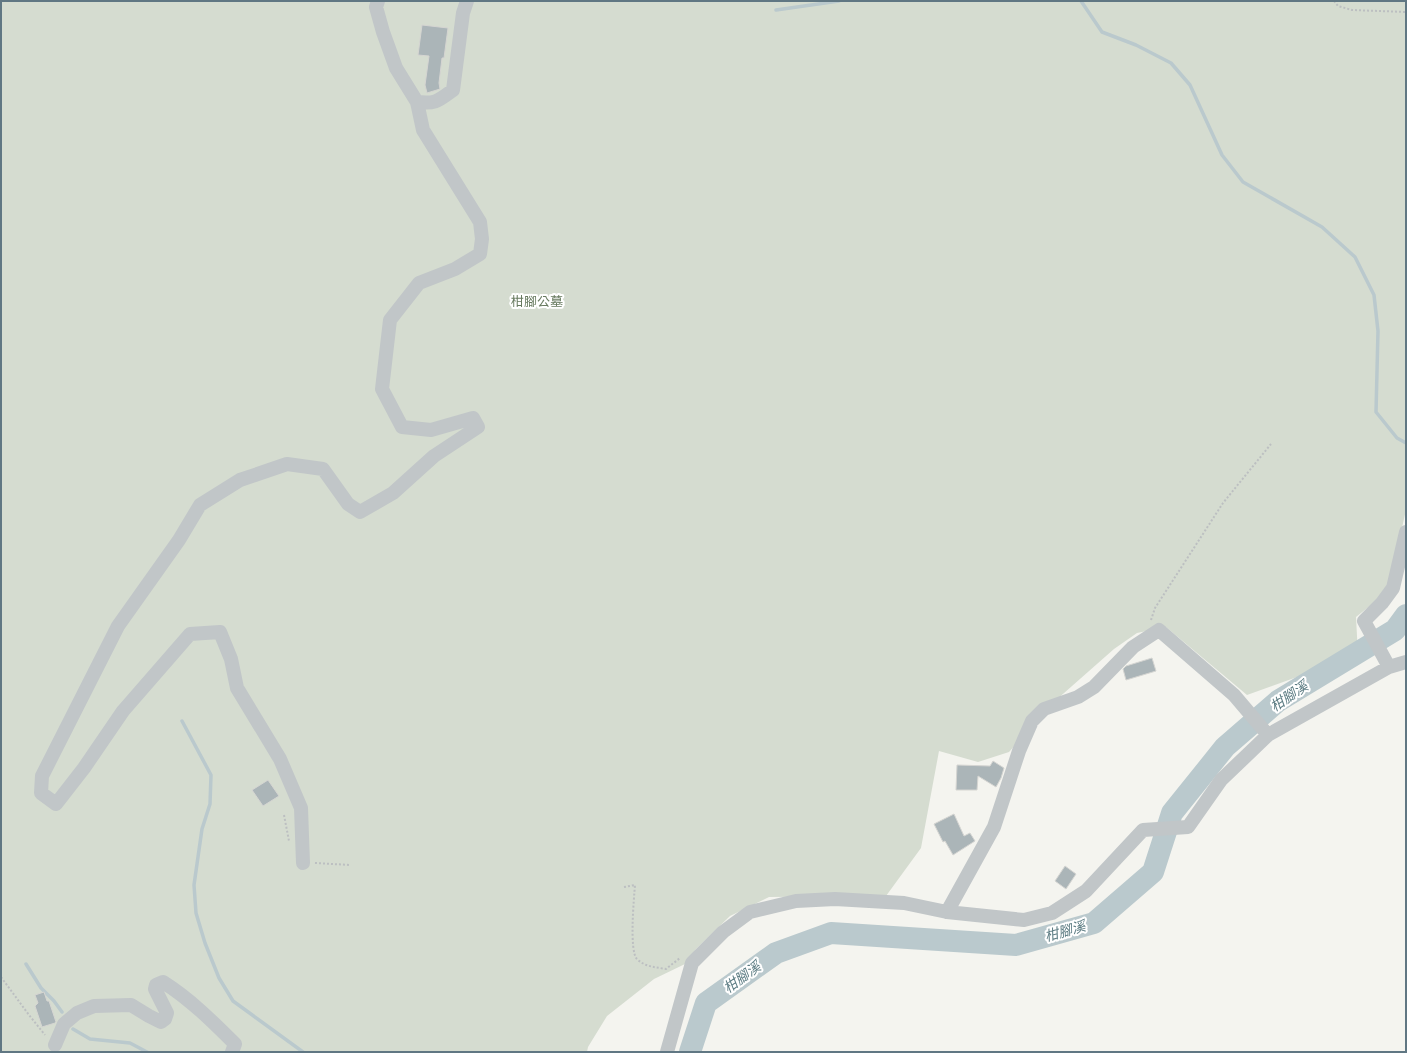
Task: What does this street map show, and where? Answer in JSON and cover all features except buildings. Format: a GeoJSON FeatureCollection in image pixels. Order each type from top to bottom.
{"type":"FeatureCollection","features":[{"type":"Feature","properties":{"kind":"street"},"geometry":{"type":"LineString","coordinates":[[303,863],[300,808],[280,759],[237,688],[231,659],[220,632],[190,634],[123,712],[84,768],[56,804],[41,793],[42,776],[118,626],[179,540],[200,506],[240,480],[287,464],[323,469],[348,504],[360,512],[393,492],[434,456],[478,427],[473,418],[432,430],[402,428],[382,389],[390,320],[419,283],[455,269],[480,254],[482,239],[480,222],[423,130],[417,102],[396,68],[376,7],[378,1]]}},
{"type":"Feature","properties":{"kind":"street"},"geometry":{"type":"LineString","coordinates":[[417,102],[432,104],[453,90],[463,13],[467,1]]}},
{"type":"Feature","properties":{"kind":"street"},"geometry":{"type":"LineString","coordinates":[[1389,667],[1364,621],[1382,603],[1394,588],[1406,532]]}},
{"type":"Feature","properties":{"kind":"street"},"geometry":{"type":"LineString","coordinates":[[948,912],[994,827],[1019,751],[1032,721],[1044,709],[1078,697],[1094,687],[1133,647],[1159,630],[1234,695],[1268,735]]}},
{"type":"Feature","properties":{"kind":"street"},"geometry":{"type":"LineString","coordinates":[[667,1052],[692,963],[723,932],[750,912],[796,901],[835,899],[904,903],[948,912],[1024,920],[1052,913],[1086,891],[1143,830],[1188,827],[1221,780],[1268,735],[1389,667],[1406,662]]}},
{"type":"Feature","properties":{"kind":"street"},"geometry":{"type":"LineString","coordinates":[[55,1045],[64,1024],[77,1013],[94,1006],[131,1005],[161,1022],[166,1019],[168,1013],[155,989],[156,985],[163,982],[210,1019],[234,1044],[232,1052]]}},
{"type":"Feature","properties":{"kind":"path"},"geometry":{"type":"LineString","coordinates":[[1334,1],[1338,6],[1352,10],[1406,12]]}},
{"type":"Feature","properties":{"kind":"path"},"geometry":{"type":"LineString","coordinates":[[1148,637],[1155,608],[1223,503],[1271,444]]}},
{"type":"Feature","properties":{"kind":"path"},"geometry":{"type":"LineString","coordinates":[[624,887],[635,885],[633,926],[634,954],[636,958],[647,966],[666,969],[682,957]]}},
{"type":"Feature","properties":{"kind":"path"},"geometry":{"type":"LineString","coordinates":[[1,977],[29,1016],[55,1045]]}},
{"type":"Feature","properties":{"kind":"green space","name":"柑腳公墓"},"geometry":{"type":"Polygon","coordinates":[[[1,1],[1406,1],[1406,510],[1390,581],[1376,601],[1356,617],[1358,655],[1247,695],[1166,627],[1137,633],[1114,649],[1055,701],[1009,752],[978,762],[939,751],[921,848],[886,896],[769,897],[730,916],[696,949],[685,964],[654,979],[607,1016],[588,1047],[587,1052],[1,1052],[1,1]]]}},
{"type":"Feature","properties":{"kind":"waterway"},"geometry":{"type":"LineString","coordinates":[[776,10],[839,1]]}},
{"type":"Feature","properties":{"kind":"waterway"},"geometry":{"type":"LineString","coordinates":[[1081,1],[1102,32],[1136,45],[1171,63],[1190,85],[1222,155],[1243,182],[1322,227],[1355,257],[1374,295],[1378,331],[1376,412],[1397,438],[1406,443]]}},
{"type":"Feature","properties":{"kind":"waterway","name":"柑腳溪"},"geometry":{"type":"LineString","coordinates":[[690,1052],[706,1003],[776,953],[831,933],[1016,945],[1094,923],[1153,872],[1172,813],[1225,747],[1278,701],[1395,630],[1406,615]]}},
{"type":"Feature","properties":{"kind":"waterway"},"geometry":{"type":"LineString","coordinates":[[182,721],[211,775],[210,804],[202,829],[194,885],[196,913],[205,943],[219,978],[233,1001],[303,1052]]}},
{"type":"Feature","properties":{"kind":"waterway"},"geometry":{"type":"LineString","coordinates":[[26,964],[41,988],[54,1001],[62,1012]]}},
{"type":"Feature","properties":{"kind":"waterway"},"geometry":{"type":"LineString","coordinates":[[73,1029],[90,1039],[130,1043],[147,1052]]}}]}
